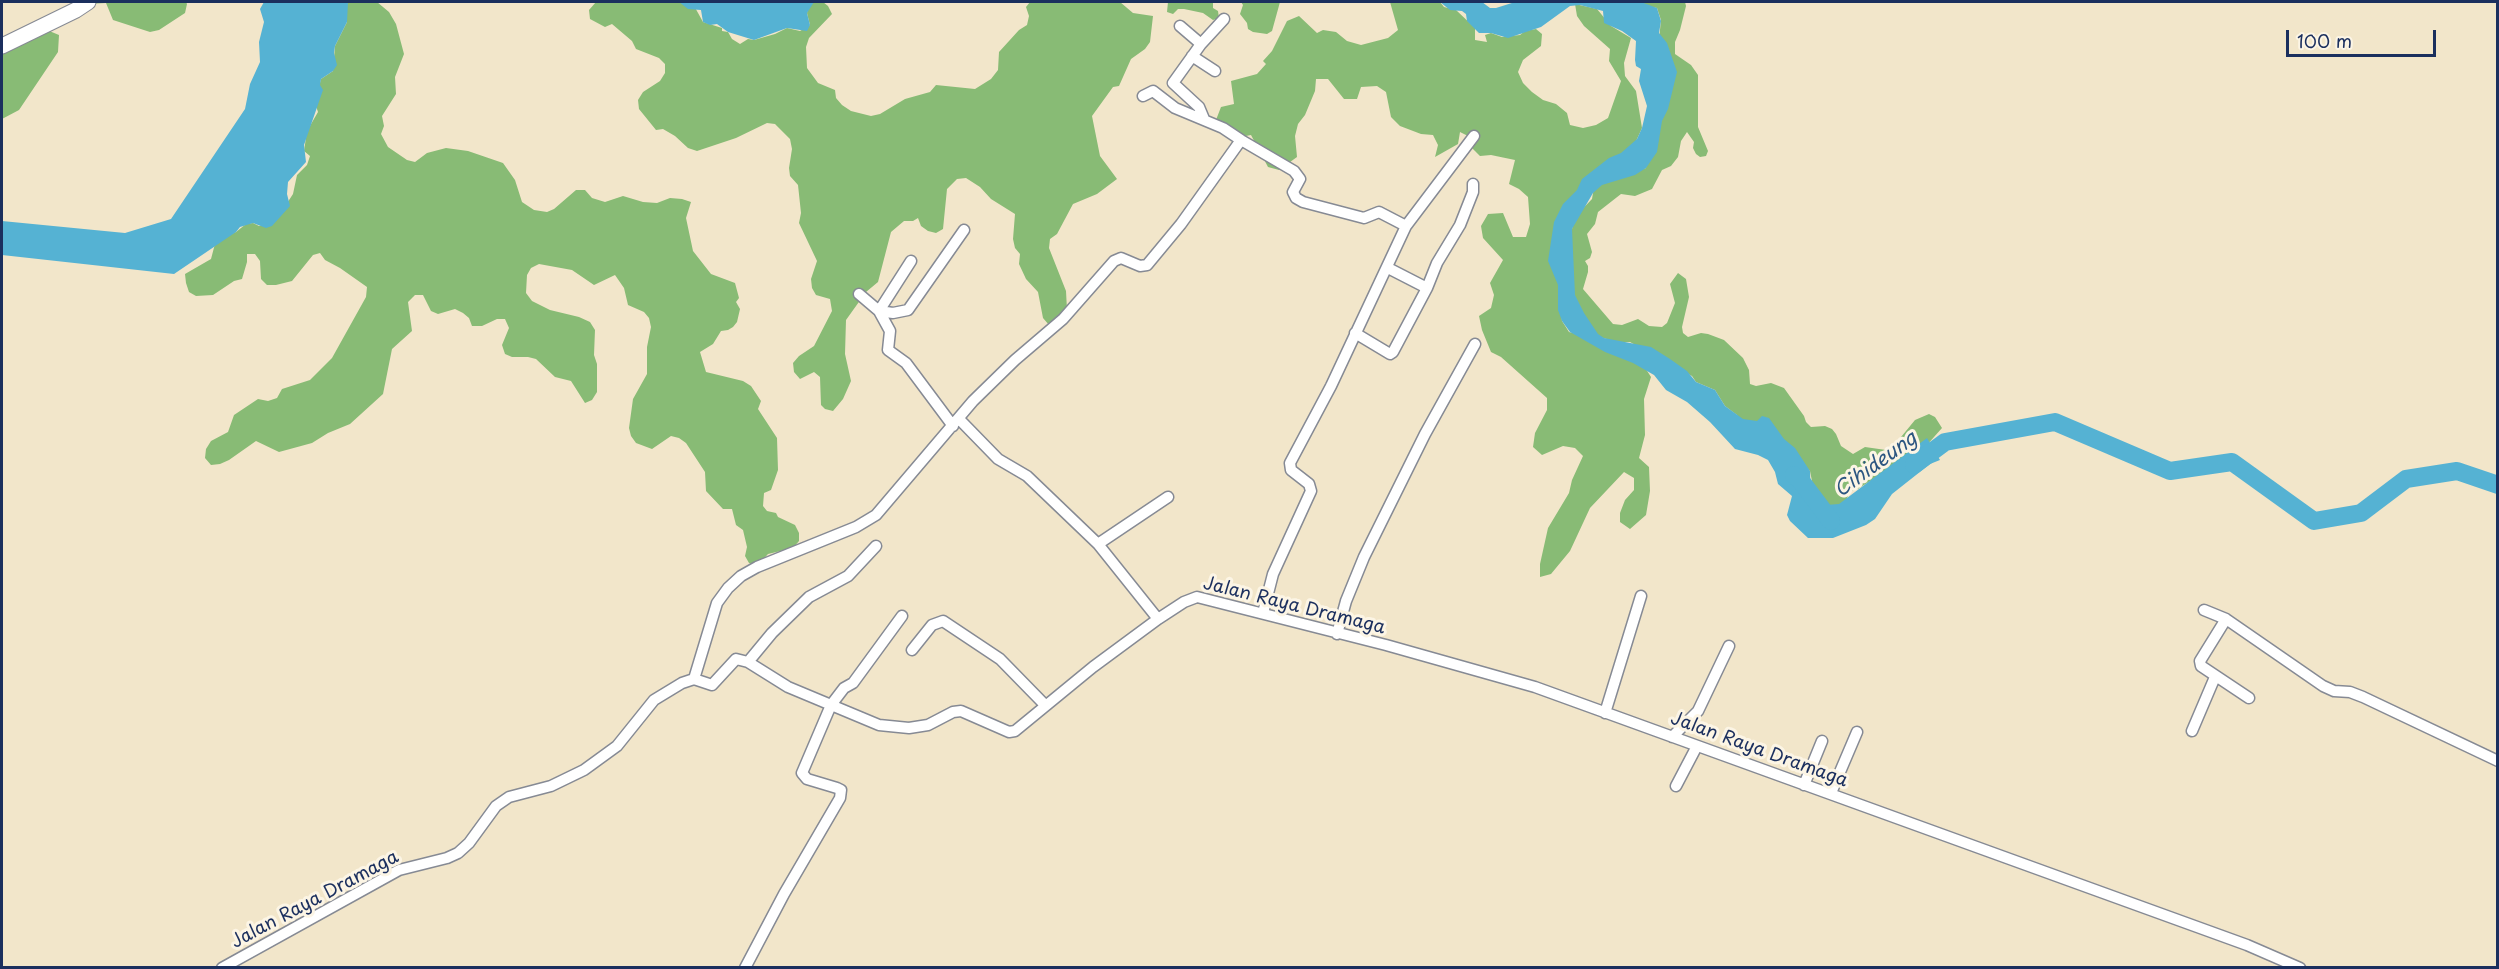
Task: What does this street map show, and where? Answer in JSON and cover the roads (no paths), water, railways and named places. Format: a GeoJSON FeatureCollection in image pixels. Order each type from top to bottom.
{"type":"FeatureCollection","features":[{"type":"Feature","properties":{"kind":"main road"},"geometry":{"type":"LineString","coordinates":[[2,46],[78,4]]}},
{"type":"Feature","properties":{"kind":"street"},"geometry":{"type":"LineString","coordinates":[[1204,119],[1199,107],[1173,82],[1201,44],[1224,19]]}},
{"type":"Feature","properties":{"kind":"street"},"geometry":{"type":"LineString","coordinates":[[1179,26],[1201,44]]}},
{"type":"Feature","properties":{"kind":"street"},"geometry":{"type":"LineString","coordinates":[[1192,56],[1215,71]]}},
{"type":"Feature","properties":{"kind":"street"},"geometry":{"type":"LineString","coordinates":[[1143,96],[1153,91],[1175,108],[1204,119],[1294,171],[1300,179],[1293,192],[1296,198],[1303,202],[1364,218],[1378,212],[1406,226]]}},
{"type":"Feature","properties":{"kind":"street"},"geometry":{"type":"LineString","coordinates":[[1263,613],[1273,574],[1311,491],[1309,484],[1291,470],[1290,463],[1331,386],[1406,226],[1474,136]]}},
{"type":"Feature","properties":{"kind":"street"},"geometry":{"type":"LineString","coordinates":[[694,679],[717,603],[728,588],[741,576],[757,567],[868,521],[891,500],[993,381],[1063,319],[1114,261],[1121,258],[1140,266],[1147,265],[1153,260],[1240,140]]}},
{"type":"Feature","properties":{"kind":"street"},"geometry":{"type":"LineString","coordinates":[[1355,333],[1390,354],[1393,352],[1427,288],[1437,263],[1460,225],[1473,192],[1473,184]]}},
{"type":"Feature","properties":{"kind":"street"},"geometry":{"type":"LineString","coordinates":[[879,311],[893,313],[908,310],[963,230]]}},
{"type":"Feature","properties":{"kind":"street"},"geometry":{"type":"LineString","coordinates":[[879,311],[910,261]]}},
{"type":"Feature","properties":{"kind":"street"},"geometry":{"type":"LineString","coordinates":[[1388,268],[1427,288]]}},
{"type":"Feature","properties":{"kind":"street"},"geometry":{"type":"LineString","coordinates":[[859,294],[879,311],[890,331],[888,350],[906,363],[956,422],[998,459],[1027,476],[1098,544],[1158,619]]}},
{"type":"Feature","properties":{"kind":"street"},"geometry":{"type":"LineString","coordinates":[[1337,634],[1346,601],[1364,558],[1425,434],[1475,344]]}},
{"type":"Feature","properties":{"kind":"street"},"geometry":{"type":"LineString","coordinates":[[1098,544],[1168,496]]}},
{"type":"Feature","properties":{"kind":"street"},"geometry":{"type":"LineString","coordinates":[[748,662],[772,633],[809,597],[848,576],[876,546]]}},
{"type":"Feature","properties":{"kind":"street"},"geometry":{"type":"LineString","coordinates":[[1605,713],[1641,596]]}},
{"type":"Feature","properties":{"kind":"street","name":"Jalan Raya Dramaga"},"geometry":{"type":"LineString","coordinates":[[222,968],[399,870],[458,853],[469,843],[496,806],[509,797],[551,786],[584,770],[617,746],[654,700],[682,683],[694,679],[712,685],[736,659],[748,662],[788,687],[879,725],[900,728],[928,725],[953,712],[962,711],[1009,732],[1015,731],[1045,705],[1158,619],[1184,602],[1197,597],[1535,687],[2247,945],[2300,968]]}},
{"type":"Feature","properties":{"kind":"street"},"geometry":{"type":"LineString","coordinates":[[2204,610],[2226,619],[2323,687],[2334,692],[2350,692],[2498,761]]}},
{"type":"Feature","properties":{"kind":"street"},"geometry":{"type":"LineString","coordinates":[[745,968],[784,894],[840,798],[841,790],[807,779],[802,773],[831,705],[844,688],[855,682],[902,616]]}},
{"type":"Feature","properties":{"kind":"street"},"geometry":{"type":"LineString","coordinates":[[2226,619],[2200,661],[2201,666],[2249,698]]}},
{"type":"Feature","properties":{"kind":"street"},"geometry":{"type":"LineString","coordinates":[[912,650],[932,625],[943,621],[1000,659],[1045,705]]}},
{"type":"Feature","properties":{"kind":"street"},"geometry":{"type":"LineString","coordinates":[[1672,737],[1698,711],[1729,646]]}},
{"type":"Feature","properties":{"kind":"street"},"geometry":{"type":"LineString","coordinates":[[2192,731],[2215,677]]}},
{"type":"Feature","properties":{"kind":"street"},"geometry":{"type":"LineString","coordinates":[[1831,793],[1857,732]]}},
{"type":"Feature","properties":{"kind":"street"},"geometry":{"type":"LineString","coordinates":[[1804,785],[1822,741]]}},
{"type":"Feature","properties":{"kind":"street"},"geometry":{"type":"LineString","coordinates":[[1676,786],[1697,746]]}},
{"type":"Feature","properties":{"kind":"water"},"geometry":{"type":"Polygon","coordinates":[[[264,2],[348,2],[347,22],[335,46],[337,65],[333,71],[321,79],[320,85],[323,90],[304,145],[306,162],[288,182],[287,194],[290,206],[272,226],[266,228],[253,223],[240,227],[174,274],[2,255],[2,221],[125,233],[171,219],[245,109],[250,84],[260,62],[259,42],[264,22],[260,9],[264,2]]]}},
{"type":"Feature","properties":{"kind":"water"},"geometry":{"type":"Polygon","coordinates":[[[679,2],[814,2],[807,13],[810,25],[807,31],[787,28],[754,40],[728,32],[717,24],[710,25],[703,22],[701,10],[688,9],[679,2]]]}},
{"type":"Feature","properties":{"kind":"water"},"geometry":{"type":"Polygon","coordinates":[[[1440,2],[1482,2],[1490,8],[1496,8],[1515,2],[1641,2],[1657,8],[1661,21],[1659,33],[1667,43],[1677,72],[1668,109],[1662,121],[1657,152],[1646,168],[1635,175],[1602,185],[1593,193],[1572,229],[1575,295],[1584,313],[1598,334],[1604,338],[1651,347],[1687,371],[1696,382],[1715,390],[1725,406],[1743,419],[1757,421],[1762,416],[1769,418],[1784,439],[1795,448],[1810,471],[1811,502],[1826,505],[1839,504],[1927,438],[1940,460],[1930,464],[1892,494],[1875,519],[1866,525],[1833,538],[1808,538],[1790,521],[1787,515],[1792,496],[1778,484],[1775,472],[1768,460],[1735,449],[1710,422],[1687,402],[1666,390],[1654,375],[1633,363],[1605,352],[1570,332],[1558,310],[1558,285],[1548,261],[1554,222],[1563,204],[1577,190],[1582,179],[1609,158],[1621,153],[1637,139],[1642,128],[1647,106],[1639,81],[1641,69],[1636,66],[1636,41],[1622,31],[1604,23],[1603,11],[1580,5],[1570,6],[1541,27],[1508,38],[1491,33],[1479,33],[1467,21],[1466,14],[1462,11],[1450,10],[1440,2]]]}},
{"type":"Feature","properties":{"kind":"waterway","name":"Cihideung"},"geometry":{"type":"LineString","coordinates":[[1914,465],[1945,442],[2055,422],[2170,471],[2232,462],[2314,521],[2361,513],[2406,479],[2457,471],[2498,485]]}},
{"type":"Feature","properties":{"kind":"waterway","name":"Cihideung"},"geometry":{"type":"LineString","coordinates":[[1794,475],[1831,521]]}}]}
